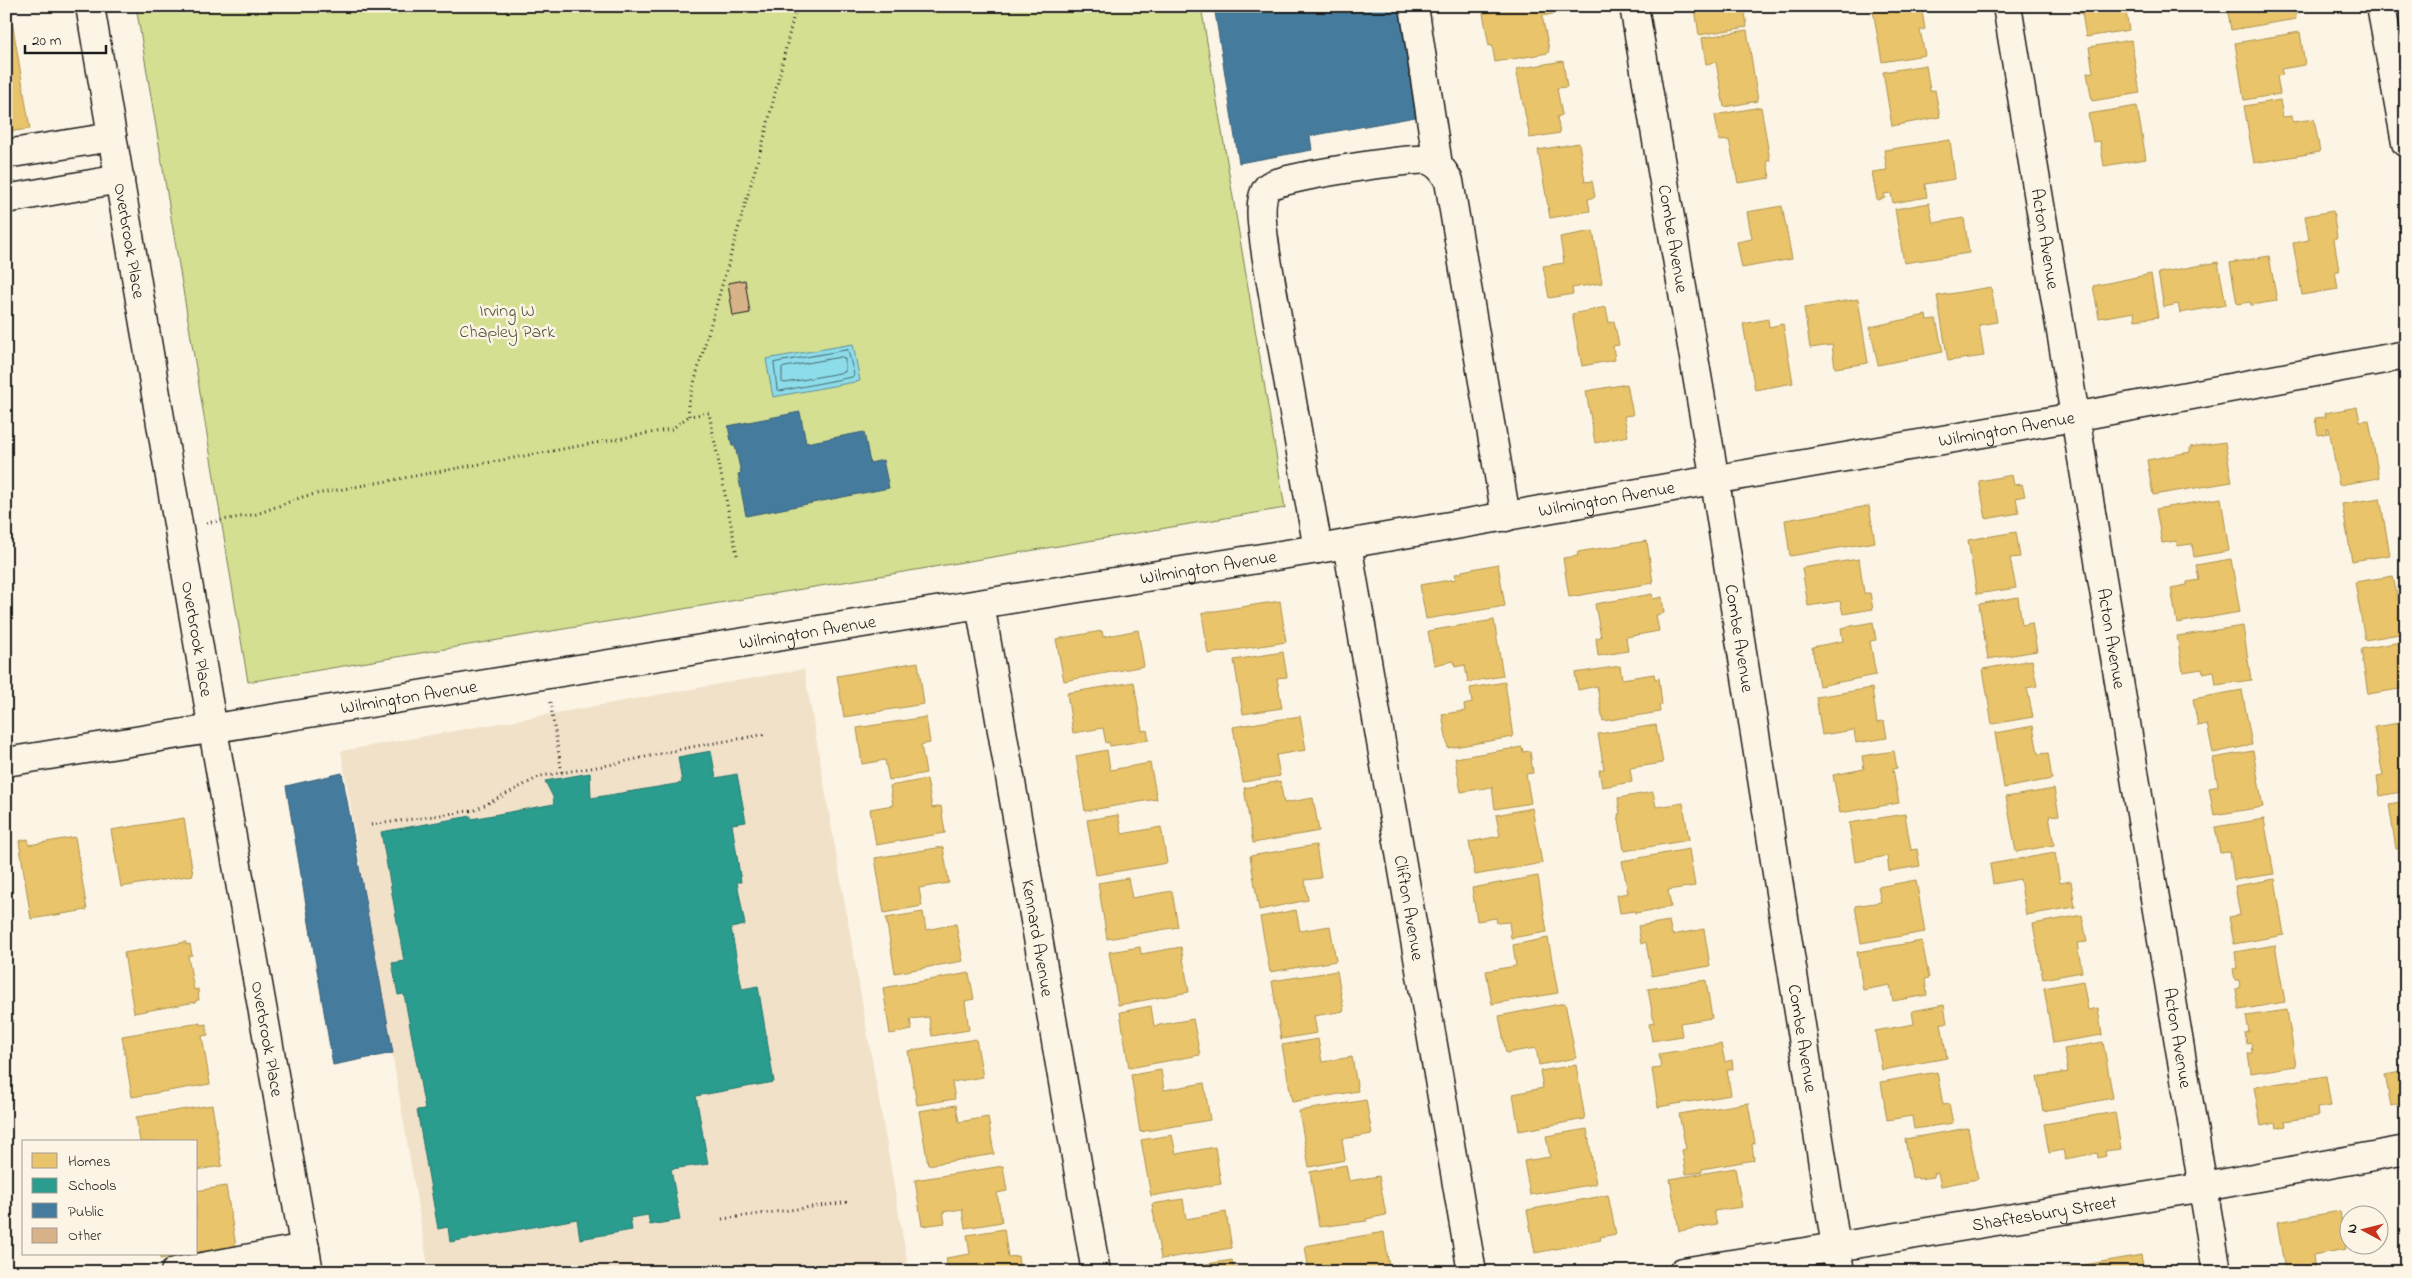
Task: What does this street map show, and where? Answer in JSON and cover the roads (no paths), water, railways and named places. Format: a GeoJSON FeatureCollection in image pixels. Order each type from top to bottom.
{"type":"FeatureCollection","features":[{"type":"Feature","properties":{"kind":"street","name":"Overbrook Place"},"geometry":{"type":"LineString","coordinates":[[90,6],[213,730],[307,1260]]}},
{"type":"Feature","properties":{"kind":"street"},"geometry":{"type":"LineString","coordinates":[[1414,6],[1438,165],[1449,182],[1506,517]]}},
{"type":"Feature","properties":{"kind":"street","name":"Combe Avenue"},"geometry":{"type":"LineString","coordinates":[[1634,6],[1715,481],[1838,1259]]}},
{"type":"Feature","properties":{"kind":"street","name":"Acton Avenue"},"geometry":{"type":"LineString","coordinates":[[2008,6],[2074,417],[2217,1272]]}},
{"type":"Feature","properties":{"kind":"street"},"geometry":{"type":"LineString","coordinates":[[2381,6],[2406,143]]}},
{"type":"Feature","properties":{"kind":"street"},"geometry":{"type":"LineString","coordinates":[[6,154],[112,137]]}},
{"type":"Feature","properties":{"kind":"street"},"geometry":{"type":"LineString","coordinates":[[1318,549],[1266,254],[1262,207],[1263,194],[1273,182],[1323,173],[1398,162],[1427,160],[1438,165]]}},
{"type":"Feature","properties":{"kind":"street"},"geometry":{"type":"LineString","coordinates":[[6,198],[120,179]]}},
{"type":"Feature","properties":{"kind":"street","name":"Wilmington Avenue"},"geometry":{"type":"LineString","coordinates":[[6,762],[213,730],[545,674],[1318,549],[1715,481],[2406,356]]}},
{"type":"Feature","properties":{"kind":"street","name":"Clifton Avenue"},"geometry":{"type":"LineString","coordinates":[[1347,544],[1472,1272]]}},
{"type":"Feature","properties":{"kind":"street","name":"Kennard Avenue"},"geometry":{"type":"LineString","coordinates":[[980,604],[1096,1272]]}},
{"type":"Feature","properties":{"kind":"street","name":"Shaftesbury Street"},"geometry":{"type":"LineString","coordinates":[[1683,1272],[1838,1259],[2204,1187],[2406,1150]]}},
{"type":"Feature","properties":{"kind":"street"},"geometry":{"type":"LineString","coordinates":[[175,1272],[307,1260]]}},
{"type":"Feature","properties":{"kind":"water"},"geometry":{"type":"Polygon","coordinates":[[[853,344],[860,381],[773,397],[766,359],[853,344]]]}},
{"type":"Feature","properties":{"kind":"park label","name":"Irving W Chapley Park"},"geometry":{"type":"Point","coordinates":[507,320]}}]}
